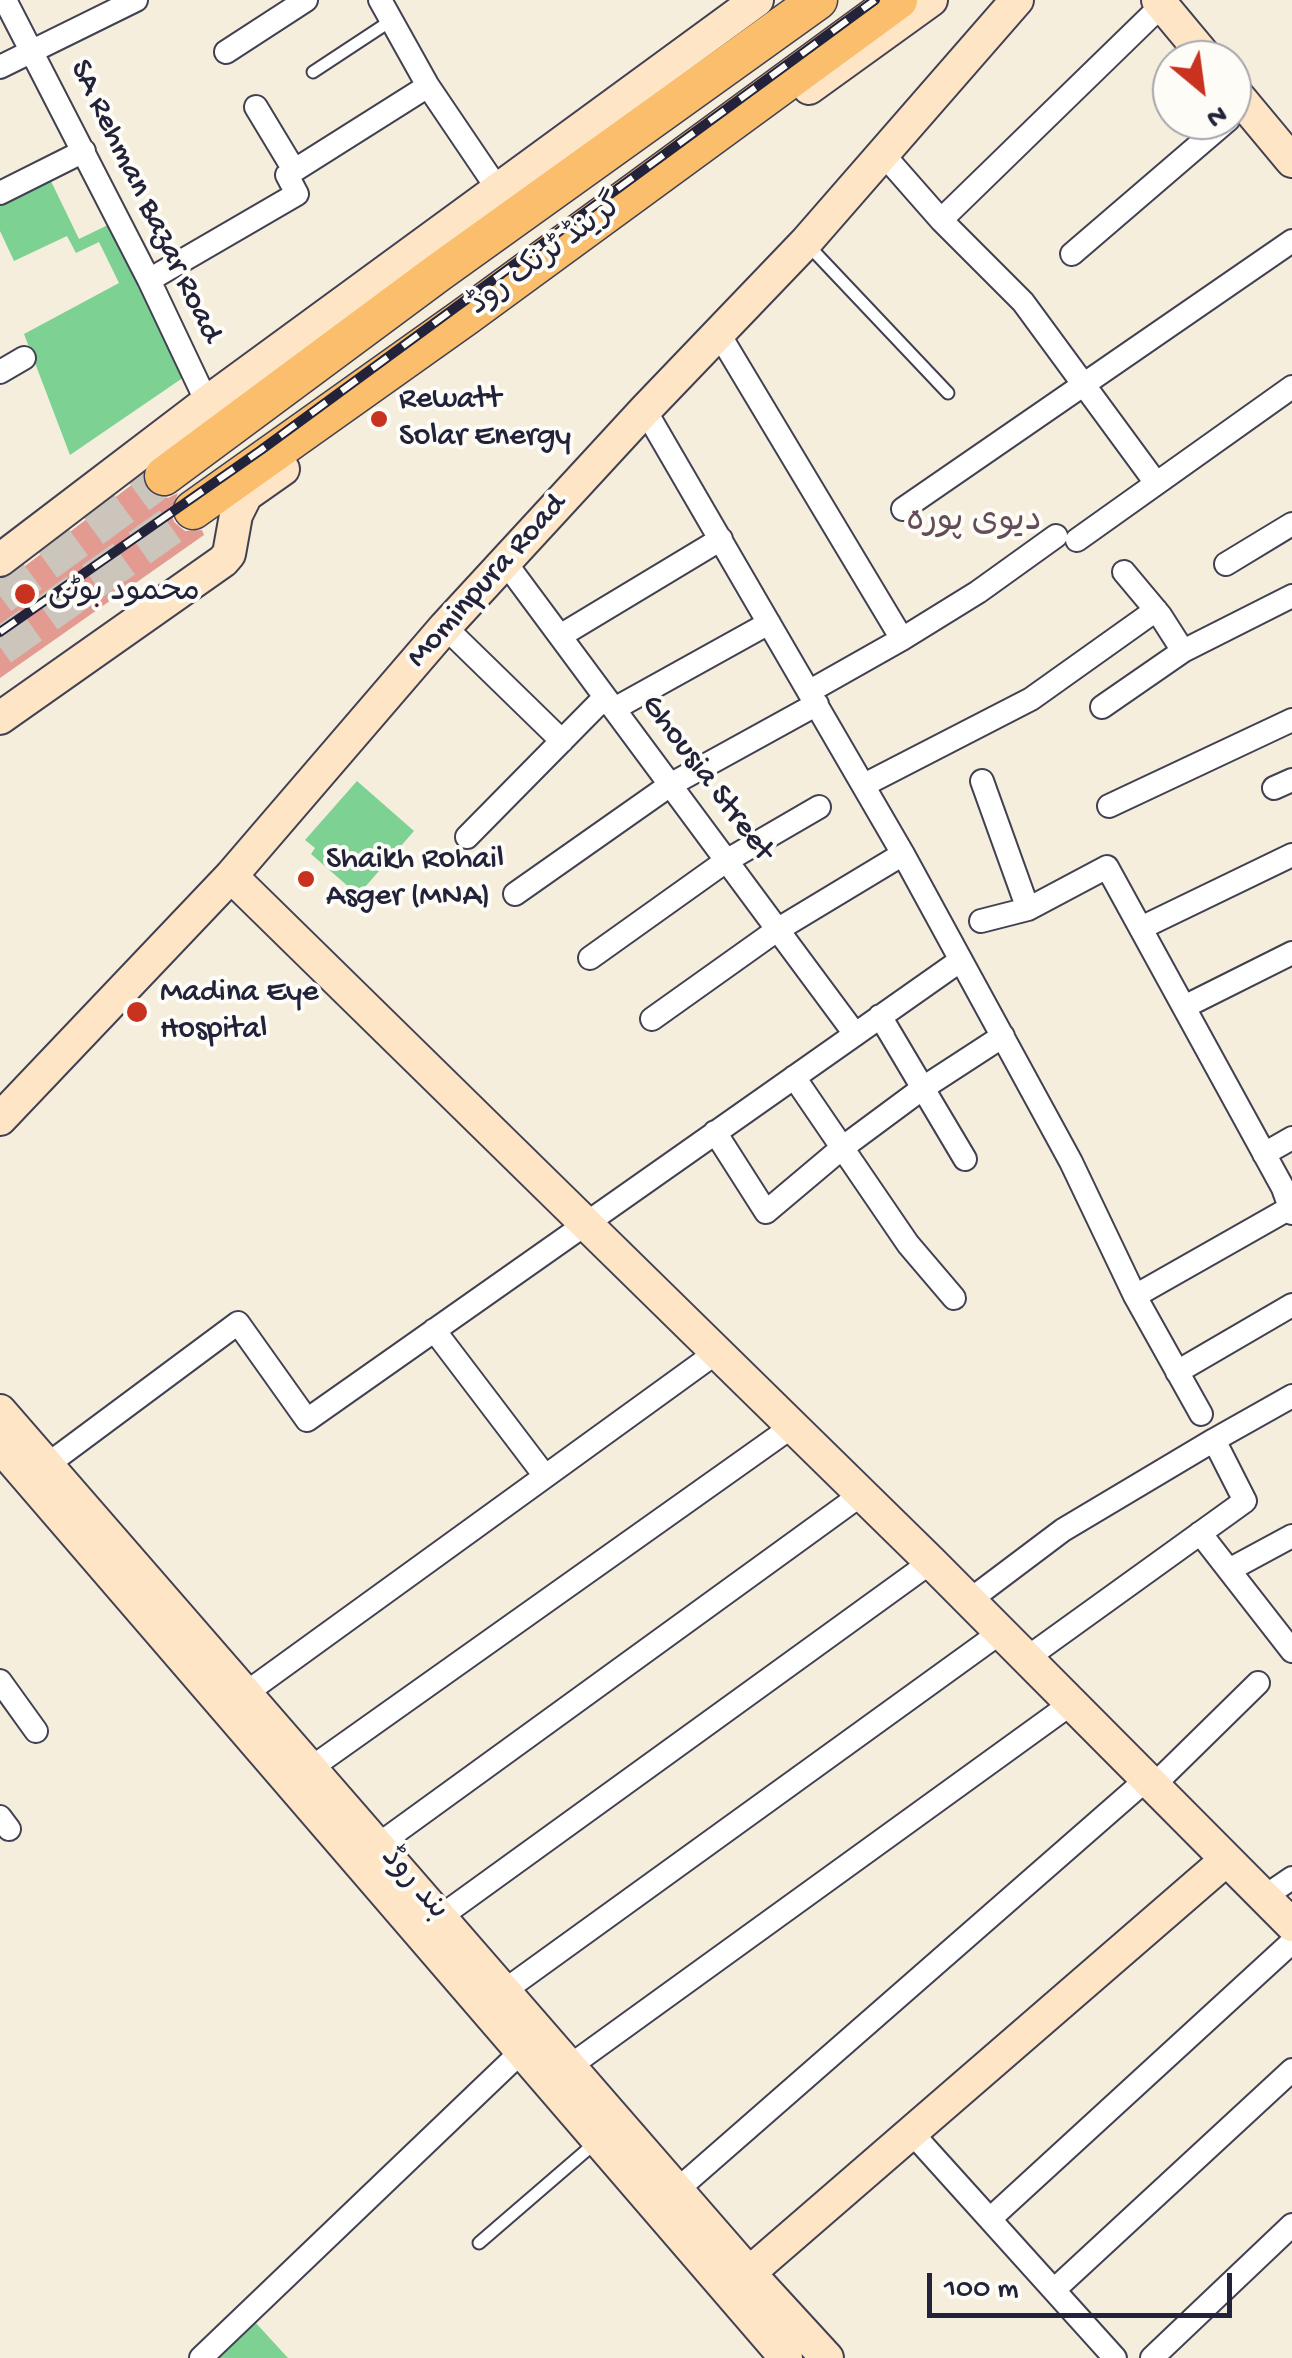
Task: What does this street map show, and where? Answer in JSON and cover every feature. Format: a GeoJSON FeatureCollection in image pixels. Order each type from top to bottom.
{"type":"FeatureCollection","features":[{"type":"Feature","properties":{"kind":"main road","name":"گرینڈ ٹرنک روڈ"},"geometry":{"type":"LineString","coordinates":[[164,476],[214,418],[439,272],[818,0]]}},
{"type":"Feature","properties":{"kind":"main road","name":"گرینڈ ٹرنک روڈ"},"geometry":{"type":"LineString","coordinates":[[192,510],[466,316],[898,0]]}},
{"type":"Feature","properties":{"kind":"main road"},"geometry":{"type":"LineString","coordinates":[[439,272],[466,316]]}},
{"type":"Feature","properties":{"kind":"street","name":"SA Rehman Bazar Road"},"geometry":{"type":"LineString","coordinates":[[5,0],[149,280],[214,418]]}},
{"type":"Feature","properties":{"kind":"street"},"geometry":{"type":"LineString","coordinates":[[0,67],[136,0]]}},
{"type":"Feature","properties":{"kind":"street"},"geometry":{"type":"LineString","coordinates":[[226,52],[306,0]]}},
{"type":"Feature","properties":{"kind":"street"},"geometry":{"type":"LineString","coordinates":[[0,718],[223,561],[230,554],[236,515],[246,495],[931,0]]}},
{"type":"Feature","properties":{"kind":"street","name":"Mominpura Road"},"geometry":{"type":"LineString","coordinates":[[0,1119],[231,876],[446,627],[806,242],[1017,0]]}},
{"type":"Feature","properties":{"kind":"street"},"geometry":{"type":"LineString","coordinates":[[941,220],[1160,2],[1191,40]]}},
{"type":"Feature","properties":{"kind":"street"},"geometry":{"type":"LineString","coordinates":[[0,560],[214,418],[497,188],[736,6]]}},
{"type":"Feature","properties":{"kind":"street"},"geometry":{"type":"LineString","coordinates":[[389,7],[428,86],[497,188]]}},
{"type":"Feature","properties":{"kind":"street"},"geometry":{"type":"LineString","coordinates":[[149,280],[296,194],[287,175],[428,86]]}},
{"type":"Feature","properties":{"kind":"street"},"geometry":{"type":"LineString","coordinates":[[256,107],[294,170]]}},
{"type":"Feature","properties":{"kind":"street"},"geometry":{"type":"LineString","coordinates":[[1252,123],[1292,160]]}},
{"type":"Feature","properties":{"kind":"street"},"geometry":{"type":"LineString","coordinates":[[1072,254],[1198,140]]}},
{"type":"Feature","properties":{"kind":"street"},"geometry":{"type":"LineString","coordinates":[[0,192],[84,151]]}},
{"type":"Feature","properties":{"kind":"street"},"geometry":{"type":"LineString","coordinates":[[883,154],[941,220],[1023,302],[1156,484]]}},
{"type":"Feature","properties":{"kind":"street"},"geometry":{"type":"LineString","coordinates":[[903,510],[1292,241]]}},
{"type":"Feature","properties":{"kind":"street"},"geometry":{"type":"LineString","coordinates":[[719,334],[902,639]]}},
{"type":"Feature","properties":{"kind":"street"},"geometry":{"type":"LineString","coordinates":[[0,372],[24,358]]}},
{"type":"Feature","properties":{"kind":"street"},"geometry":{"type":"LineString","coordinates":[[514,894],[670,785],[1156,484],[1292,387]]}},
{"type":"Feature","properties":{"kind":"street"},"geometry":{"type":"LineString","coordinates":[[645,410],[904,854],[1071,1162],[1135,1296],[1201,1414]]}},
{"type":"Feature","properties":{"kind":"street"},"geometry":{"type":"LineString","coordinates":[[1226,564],[1292,524]]}},
{"type":"Feature","properties":{"kind":"street"},"geometry":{"type":"LineString","coordinates":[[560,636],[721,539]]}},
{"type":"Feature","properties":{"kind":"street","name":"Ghousia Street"},"geometry":{"type":"LineString","coordinates":[[505,562],[854,1034]]}},
{"type":"Feature","properties":{"kind":"street"},"geometry":{"type":"LineString","coordinates":[[1124,572],[1183,650]]}},
{"type":"Feature","properties":{"kind":"street"},"geometry":{"type":"LineString","coordinates":[[1102,707],[1183,650],[1292,596]]}},
{"type":"Feature","properties":{"kind":"street"},"geometry":{"type":"LineString","coordinates":[[864,785],[1031,699],[1156,610]]}},
{"type":"Feature","properties":{"kind":"street"},"geometry":{"type":"LineString","coordinates":[[467,837],[562,741],[609,703],[770,622]]}},
{"type":"Feature","properties":{"kind":"street"},"geometry":{"type":"LineString","coordinates":[[446,627],[562,741]]}},
{"type":"Feature","properties":{"kind":"street"},"geometry":{"type":"LineString","coordinates":[[1109,806],[1292,720]]}},
{"type":"Feature","properties":{"kind":"street"},"geometry":{"type":"LineString","coordinates":[[982,781],[1028,910]]}},
{"type":"Feature","properties":{"kind":"street"},"geometry":{"type":"LineString","coordinates":[[590,958],[726,861],[818,807]]}},
{"type":"Feature","properties":{"kind":"street"},"geometry":{"type":"LineString","coordinates":[[652,1019],[777,930],[904,854]]}},
{"type":"Feature","properties":{"kind":"street"},"geometry":{"type":"LineString","coordinates":[[1141,928],[1292,856]]}},
{"type":"Feature","properties":{"kind":"street"},"geometry":{"type":"LineString","coordinates":[[981,920],[1028,910],[1108,867],[1291,1210],[1135,1296]]}},
{"type":"Feature","properties":{"kind":"street"},"geometry":{"type":"LineString","coordinates":[[231,876],[932,1562],[1292,1925]]}},
{"type":"Feature","properties":{"kind":"street"},"geometry":{"type":"LineString","coordinates":[[1184,1006],[1292,952]]}},
{"type":"Feature","properties":{"kind":"street"},"geometry":{"type":"LineString","coordinates":[[47,1465],[238,1322],[306,1420],[961,960]]}},
{"type":"Feature","properties":{"kind":"street"},"geometry":{"type":"LineString","coordinates":[[880,1016],[965,1159]]}},
{"type":"Feature","properties":{"kind":"street"},"geometry":{"type":"LineString","coordinates":[[715,1132],[766,1212],[842,1148],[1003,1036]]}},
{"type":"Feature","properties":{"kind":"street"},"geometry":{"type":"LineString","coordinates":[[794,1077],[908,1244],[954,1298]]}},
{"type":"Feature","properties":{"kind":"street"},"geometry":{"type":"LineString","coordinates":[[1264,1154],[1292,1138]]}},
{"type":"Feature","properties":{"kind":"street"},"geometry":{"type":"LineString","coordinates":[[1177,1372],[1292,1306]]}},
{"type":"Feature","properties":{"kind":"street"},"geometry":{"type":"LineString","coordinates":[[434,1330],[545,1476]]}},
{"type":"Feature","properties":{"kind":"street"},"geometry":{"type":"LineString","coordinates":[[246,1693],[717,1352]]}},
{"type":"Feature","properties":{"kind":"street"},"geometry":{"type":"LineString","coordinates":[[970,1600],[1063,1530],[1292,1396]]}},
{"type":"Feature","properties":{"kind":"street","name":"بند روڈ"},"geometry":{"type":"LineString","coordinates":[[0,1410],[828,2358]]}},
{"type":"Feature","properties":{"kind":"street"},"geometry":{"type":"LineString","coordinates":[[311,1768],[793,1426]]}},
{"type":"Feature","properties":{"kind":"street"},"geometry":{"type":"LineString","coordinates":[[1027,1658],[1245,1502],[1214,1440]]}},
{"type":"Feature","properties":{"kind":"street","name":"بند روڈ"},"geometry":{"type":"LineString","coordinates":[[0,1446],[786,2358]]}},
{"type":"Feature","properties":{"kind":"street"},"geometry":{"type":"LineString","coordinates":[[378,1845],[862,1494]]}},
{"type":"Feature","properties":{"kind":"street"},"geometry":{"type":"LineString","coordinates":[[1200,1533],[1288,1638]]}},
{"type":"Feature","properties":{"kind":"street"},"geometry":{"type":"LineString","coordinates":[[1229,1570],[1292,1536]]}},
{"type":"Feature","properties":{"kind":"street"},"geometry":{"type":"LineString","coordinates":[[440,1917],[932,1562]]}},
{"type":"Feature","properties":{"kind":"street"},"geometry":{"type":"LineString","coordinates":[[504,1991],[1001,1632]]}},
{"type":"Feature","properties":{"kind":"street"},"geometry":{"type":"LineString","coordinates":[[0,1681],[36,1731]]}},
{"type":"Feature","properties":{"kind":"street"},"geometry":{"type":"LineString","coordinates":[[678,2190],[1150,1782],[1258,1683]]}},
{"type":"Feature","properties":{"kind":"street"},"geometry":{"type":"LineString","coordinates":[[570,2066],[1072,1703]]}},
{"type":"Feature","properties":{"kind":"street"},"geometry":{"type":"LineString","coordinates":[[750,2273],[1226,1860]]}},
{"type":"Feature","properties":{"kind":"street"},"geometry":{"type":"LineString","coordinates":[[1264,1896],[1292,1878]]}},
{"type":"Feature","properties":{"kind":"street"},"geometry":{"type":"LineString","coordinates":[[990,2219],[1292,1942]]}},
{"type":"Feature","properties":{"kind":"street"},"geometry":{"type":"LineString","coordinates":[[200,2358],[522,2052]]}},
{"type":"Feature","properties":{"kind":"street"},"geometry":{"type":"LineString","coordinates":[[1054,2290],[1292,2070]]}},
{"type":"Feature","properties":{"kind":"street"},"geometry":{"type":"LineString","coordinates":[[912,2133],[1115,2358]]}},
{"type":"Feature","properties":{"kind":"street"},"geometry":{"type":"LineString","coordinates":[[1152,2358],[1292,2226]]}},
{"type":"Feature","properties":{"kind":"lane"},"geometry":{"type":"LineString","coordinates":[[313,72],[389,7]]}},
{"type":"Feature","properties":{"kind":"lane"},"geometry":{"type":"LineString","coordinates":[[806,242],[948,394]]}},
{"type":"Feature","properties":{"kind":"lane"},"geometry":{"type":"LineString","coordinates":[[479,2243],[598,2140]]}},
{"type":"Feature","properties":{"kind":"green space"},"geometry":{"type":"Polygon","coordinates":[[[48,175],[79,239],[114,222],[187,375],[70,455],[24,334],[119,283],[99,242],[76,253],[67,236],[14,261],[0,231],[0,199],[48,175]]]}},
{"type":"Feature","properties":{"kind":"green space"},"geometry":{"type":"Polygon","coordinates":[[[357,781],[414,831],[358,895],[311,854],[315,848],[305,840],[357,781]]]}},
{"type":"Feature","properties":{"kind":"green space"},"geometry":{"type":"Polygon","coordinates":[[[255,2322],[288,2358],[216,2358],[255,2322]]]}},
{"type":"Feature","properties":{"kind":"building"},"geometry":{"type":"Polygon","coordinates":[[[142,477],[145,489],[154,496],[168,498],[178,493],[171,511],[174,522],[185,531],[202,530],[204,535],[0,678],[0,580],[12,576],[142,477]]]}},
{"type":"Feature","properties":{"kind":"tunnel"},"geometry":{"type":"LineString","coordinates":[[0,596],[164,476]]}},
{"type":"Feature","properties":{"kind":"tunnel"},"geometry":{"type":"LineString","coordinates":[[0,647],[193,510]]}},
{"type":"Feature","properties":{"kind":"railway"},"geometry":{"type":"LineString","coordinates":[[0,632],[261,450],[875,0]]}},
{"type":"Feature","properties":{"kind":"place","name":"Rewatt Solar Energy"},"geometry":{"type":"Point","coordinates":[379,419]}},
{"type":"Feature","properties":{"kind":"place","name":"محمود بوٹی"},"geometry":{"type":"Point","coordinates":[25,594]}},
{"type":"Feature","properties":{"kind":"place","name":"Shaikh Rohail Asger (MNA)"},"geometry":{"type":"Point","coordinates":[306,879]}},
{"type":"Feature","properties":{"kind":"place","name":"Madina Eye Hospital"},"geometry":{"type":"Point","coordinates":[137,1012]}},
{"type":"Feature","properties":{"kind":"district","name":"دیوی پورہ"},"geometry":{"type":"Point","coordinates":[974,524]}}]}
